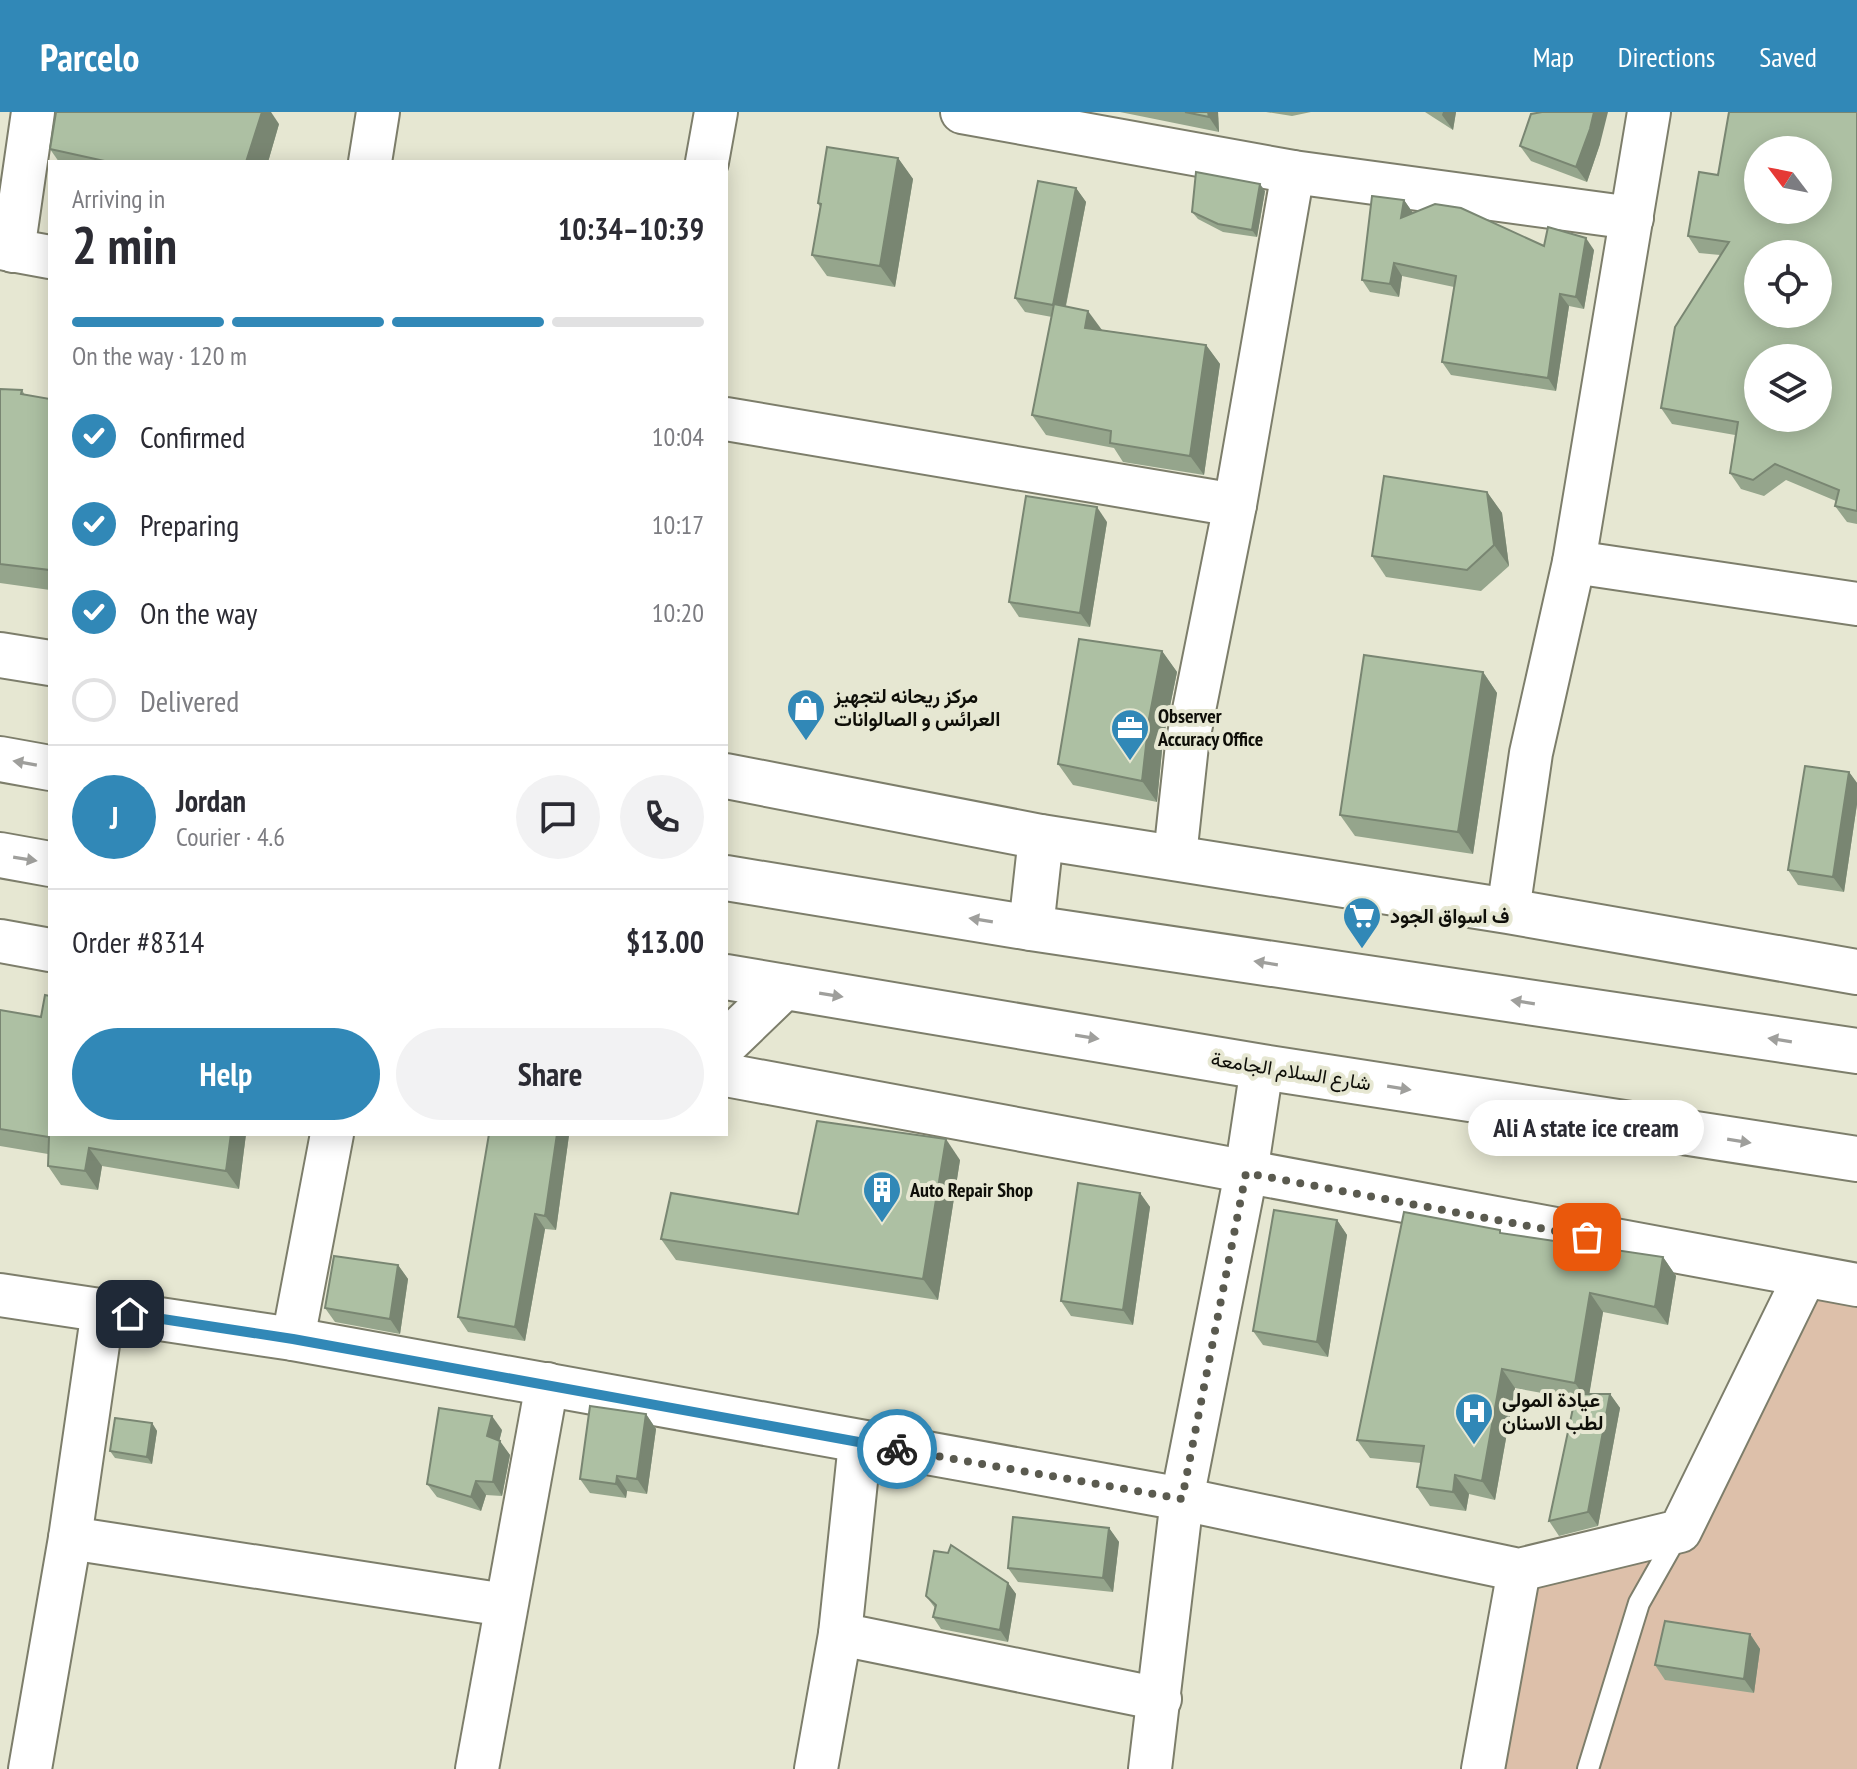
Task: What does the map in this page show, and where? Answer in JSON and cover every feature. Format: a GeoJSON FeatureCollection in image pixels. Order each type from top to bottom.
{"type":"FeatureCollection","features":[{"type":"Feature","properties":{"kind":"main road"},"geometry":{"type":"LineString","coordinates":[[0,655],[48,663]]}},
{"type":"Feature","properties":{"kind":"main road"},"geometry":{"type":"LineString","coordinates":[[0,759],[48,768]]}},
{"type":"Feature","properties":{"kind":"main road"},"geometry":{"type":"LineString","coordinates":[[728,776],[1041,837],[1508,911],[1857,972]]}},
{"type":"Feature","properties":{"kind":"main road"},"geometry":{"type":"LineString","coordinates":[[1031,928],[1041,837]]}},
{"type":"Feature","properties":{"kind":"main road"},"geometry":{"type":"LineString","coordinates":[[0,855],[48,864]]}},
{"type":"Feature","properties":{"kind":"main road"},"geometry":{"type":"LineString","coordinates":[[728,878],[1031,928],[1857,1051]]}},
{"type":"Feature","properties":{"kind":"main road","name":"شارع السلام الجامعة"},"geometry":{"type":"LineString","coordinates":[[728,977],[1262,1067],[1857,1159]]}},
{"type":"Feature","properties":{"kind":"main road"},"geometry":{"type":"LineString","coordinates":[[728,1041],[784,987]]}},
{"type":"Feature","properties":{"kind":"street"},"geometry":{"type":"LineString","coordinates":[[21,252],[33,112]]}},
{"type":"Feature","properties":{"kind":"street"},"geometry":{"type":"LineString","coordinates":[[370,160],[378,112]]}},
{"type":"Feature","properties":{"kind":"street"},"geometry":{"type":"LineString","coordinates":[[707,160],[716,112]]}},
{"type":"Feature","properties":{"kind":"street"},"geometry":{"type":"LineString","coordinates":[[962,112],[1076,123],[1293,172],[1632,218]]}},
{"type":"Feature","properties":{"kind":"street"},"geometry":{"type":"LineString","coordinates":[[1508,911],[1531,753],[1574,562],[1649,112]]}},
{"type":"Feature","properties":{"kind":"street"},"geometry":{"type":"LineString","coordinates":[[1175,856],[1187,745],[1235,505],[1293,172]]}},
{"type":"Feature","properties":{"kind":"street"},"geometry":{"type":"LineString","coordinates":[[728,419],[1235,505]]}},
{"type":"Feature","properties":{"kind":"street"},"geometry":{"type":"LineString","coordinates":[[1574,562],[1857,604]]}},
{"type":"Feature","properties":{"kind":"street"},"geometry":{"type":"LineString","coordinates":[[0,941],[48,950]]}},
{"type":"Feature","properties":{"kind":"street"},"geometry":{"type":"LineString","coordinates":[[1150,1769],[1182,1499],[1246,1173],[1262,1067]]}},
{"type":"Feature","properties":{"kind":"street"},"geometry":{"type":"LineString","coordinates":[[728,1075],[1804,1278],[1857,1285]]}},
{"type":"Feature","properties":{"kind":"street"},"geometry":{"type":"LineString","coordinates":[[293,1339],[332,1136]]}},
{"type":"Feature","properties":{"kind":"street"},"geometry":{"type":"LineString","coordinates":[[0,1295],[293,1339],[547,1384],[1182,1499],[1519,1570],[1680,1531],[1804,1278]]}},
{"type":"Feature","properties":{"kind":"street"},"geometry":{"type":"LineString","coordinates":[[30,1769],[70,1538],[103,1310]]}},
{"type":"Feature","properties":{"kind":"street"},"geometry":{"type":"LineString","coordinates":[[477,1769],[547,1384]]}},
{"type":"Feature","properties":{"kind":"street"},"geometry":{"type":"LineString","coordinates":[[816,1769],[840,1634],[860,1443]]}},
{"type":"Feature","properties":{"kind":"street"},"geometry":{"type":"LineString","coordinates":[[70,1538],[505,1605]]}},
{"type":"Feature","properties":{"kind":"street"},"geometry":{"type":"LineString","coordinates":[[1483,1769],[1519,1570]]}},
{"type":"Feature","properties":{"kind":"street"},"geometry":{"type":"LineString","coordinates":[[840,1634],[1160,1699]]}},
{"type":"Feature","properties":{"kind":"lane"},"geometry":{"type":"LineString","coordinates":[[1588,1769],[1639,1603],[1680,1531]]}},
{"type":"Feature","properties":{"kind":"shaded area"},"geometry":{"type":"Polygon","coordinates":[[[1804,1278],[1857,1285],[1857,1769],[1476,1769],[1519,1570],[1680,1530],[1804,1278]]]}},
{"type":"Feature","properties":{"kind":"building"},"geometry":{"type":"Polygon","coordinates":[[[56,112],[262,112],[247,160],[100,160],[50,149],[56,112]]]}},
{"type":"Feature","properties":{"kind":"building"},"geometry":{"type":"Polygon","coordinates":[[[1185,112],[1208,112],[1209,117],[1185,112]]]}},
{"type":"Feature","properties":{"kind":"building"},"geometry":{"type":"Polygon","coordinates":[[[1594,112],[1576,167],[1520,146],[1531,114],[1594,112]]]}},
{"type":"Feature","properties":{"kind":"building"},"geometry":{"type":"Polygon","coordinates":[[[1729,112],[1857,112],[1857,511],[1835,506],[1839,490],[1775,464],[1753,480],[1730,473],[1738,422],[1661,408],[1675,327],[1729,242],[1688,236],[1699,172],[1718,175],[1729,112]]]}},
{"type":"Feature","properties":{"kind":"building"},"geometry":{"type":"Polygon","coordinates":[[[827,147],[898,158],[880,266],[812,255],[827,147]]]}},
{"type":"Feature","properties":{"kind":"building"},"geometry":{"type":"Polygon","coordinates":[[[1196,172],[1260,184],[1252,230],[1218,224],[1192,212],[1196,172]]]}},
{"type":"Feature","properties":{"kind":"building"},"geometry":{"type":"Polygon","coordinates":[[[1038,181],[1076,188],[1053,305],[1015,298],[1038,181]]]}},
{"type":"Feature","properties":{"kind":"building"},"geometry":{"type":"Polygon","coordinates":[[[1372,196],[1404,200],[1401,218],[1435,204],[1461,208],[1544,246],[1548,227],[1586,238],[1576,297],[1560,294],[1548,378],[1442,362],[1456,276],[1394,263],[1390,284],[1362,280],[1372,196]]]}},
{"type":"Feature","properties":{"kind":"building"},"geometry":{"type":"Polygon","coordinates":[[[1054,304],[1088,311],[1085,328],[1206,345],[1190,456],[1110,443],[1111,431],[1032,415],[1054,304]]]}},
{"type":"Feature","properties":{"kind":"building"},"geometry":{"type":"Polygon","coordinates":[[[0,389],[22,390],[21,394],[48,399],[48,570],[0,564],[0,389]]]}},
{"type":"Feature","properties":{"kind":"building"},"geometry":{"type":"Polygon","coordinates":[[[1384,476],[1487,492],[1494,545],[1467,570],[1372,556],[1384,476]]]}},
{"type":"Feature","properties":{"kind":"building"},"geometry":{"type":"Polygon","coordinates":[[[1026,496],[1097,507],[1080,613],[1009,602],[1026,496]]]}},
{"type":"Feature","properties":{"kind":"building"},"geometry":{"type":"Polygon","coordinates":[[[1079,639],[1162,651],[1149,719],[1142,781],[1058,764],[1079,639]]]}},
{"type":"Feature","properties":{"kind":"building"},"geometry":{"type":"Polygon","coordinates":[[[1364,655],[1483,672],[1458,832],[1340,815],[1364,655]]]}},
{"type":"Feature","properties":{"kind":"building"},"geometry":{"type":"Polygon","coordinates":[[[1805,766],[1849,772],[1833,877],[1788,870],[1805,766]]]}},
{"type":"Feature","properties":{"kind":"building"},"geometry":{"type":"Polygon","coordinates":[[[45,995],[48,996],[48,1136],[231,1136],[226,1171],[89,1148],[85,1171],[48,1166],[49,1137],[0,1129],[0,1010],[41,1017],[45,995]]]}},
{"type":"Feature","properties":{"kind":"building","name":"Auto Repair Shop"},"geometry":{"type":"Polygon","coordinates":[[[817,1121],[946,1139],[923,1279],[661,1239],[671,1193],[798,1214],[817,1121]]]}},
{"type":"Feature","properties":{"kind":"building"},"geometry":{"type":"Polygon","coordinates":[[[489,1136],[557,1136],[545,1216],[535,1214],[515,1327],[458,1317],[489,1136]]]}},
{"type":"Feature","properties":{"kind":"building"},"geometry":{"type":"Polygon","coordinates":[[[1078,1183],[1140,1193],[1123,1310],[1061,1301],[1078,1183]]]}},
{"type":"Feature","properties":{"kind":"building"},"geometry":{"type":"Polygon","coordinates":[[[1274,1210],[1337,1220],[1317,1342],[1253,1331],[1274,1210]]]}},
{"type":"Feature","properties":{"kind":"building"},"geometry":{"type":"Polygon","coordinates":[[[1404,1212],[1500,1230],[1500,1233],[1663,1257],[1655,1307],[1590,1293],[1575,1383],[1502,1369],[1482,1481],[1455,1475],[1453,1492],[1417,1487],[1424,1446],[1357,1440],[1404,1212]]]}},
{"type":"Feature","properties":{"kind":"building"},"geometry":{"type":"Polygon","coordinates":[[[334,1256],[398,1265],[390,1319],[325,1308],[334,1256]]]}},
{"type":"Feature","properties":{"kind":"building"},"geometry":{"type":"Polygon","coordinates":[[[1576,1394],[1610,1394],[1588,1512],[1549,1521],[1576,1394]]]}},
{"type":"Feature","properties":{"kind":"building"},"geometry":{"type":"Polygon","coordinates":[[[590,1406],[646,1414],[637,1479],[617,1476],[616,1484],[580,1479],[590,1406]]]}},
{"type":"Feature","properties":{"kind":"building"},"geometry":{"type":"Polygon","coordinates":[[[439,1408],[492,1416],[487,1436],[500,1441],[493,1482],[476,1481],[471,1497],[427,1484],[439,1408]]]}},
{"type":"Feature","properties":{"kind":"building"},"geometry":{"type":"Polygon","coordinates":[[[115,1418],[152,1423],[147,1457],[110,1451],[115,1418]]]}},
{"type":"Feature","properties":{"kind":"building"},"geometry":{"type":"Polygon","coordinates":[[[1013,1517],[1109,1528],[1103,1578],[1008,1568],[1013,1517]]]}},
{"type":"Feature","properties":{"kind":"building"},"geometry":{"type":"Polygon","coordinates":[[[951,1545],[1008,1583],[1000,1630],[933,1617],[936,1605],[926,1596],[934,1551],[948,1553],[951,1545]]]}},
{"type":"Feature","properties":{"kind":"building"},"geometry":{"type":"Polygon","coordinates":[[[1665,1621],[1750,1634],[1744,1679],[1655,1665],[1665,1621]]]}},
{"type":"Feature","properties":{"kind":"way so far"},"geometry":{"type":"LineString","coordinates":[[897,1449],[1182,1499],[1246,1173],[1587,1237]]}},
{"type":"Feature","properties":{"kind":"place","name":"مركز ريحانه لتجهيز العرائس و الصالوانات"},"geometry":{"type":"Point","coordinates":[806,742]}},
{"type":"Feature","properties":{"kind":"place","name":"Observer Accuracy Office"},"geometry":{"type":"Point","coordinates":[1130,762]}},
{"type":"Feature","properties":{"kind":"place","name":"ف اسواق الجود"},"geometry":{"type":"Point","coordinates":[1362,950]}},
{"type":"Feature","properties":{"kind":"place","name":"Auto Repair Shop"},"geometry":{"type":"Point","coordinates":[882,1224]}},
{"type":"Feature","properties":{"kind":"place","name":"Ali A state ice cream"},"geometry":{"type":"Point","coordinates":[1587,1237]}},
{"type":"Feature","properties":{"kind":"place","name":"عيادة المولى لطب الاسنان"},"geometry":{"type":"Point","coordinates":[1474,1446]}},
{"type":"Feature","properties":{"kind":"route"},"geometry":{"type":"LineString","coordinates":[[130,1314],[293,1339],[897,1449]]}}]}
